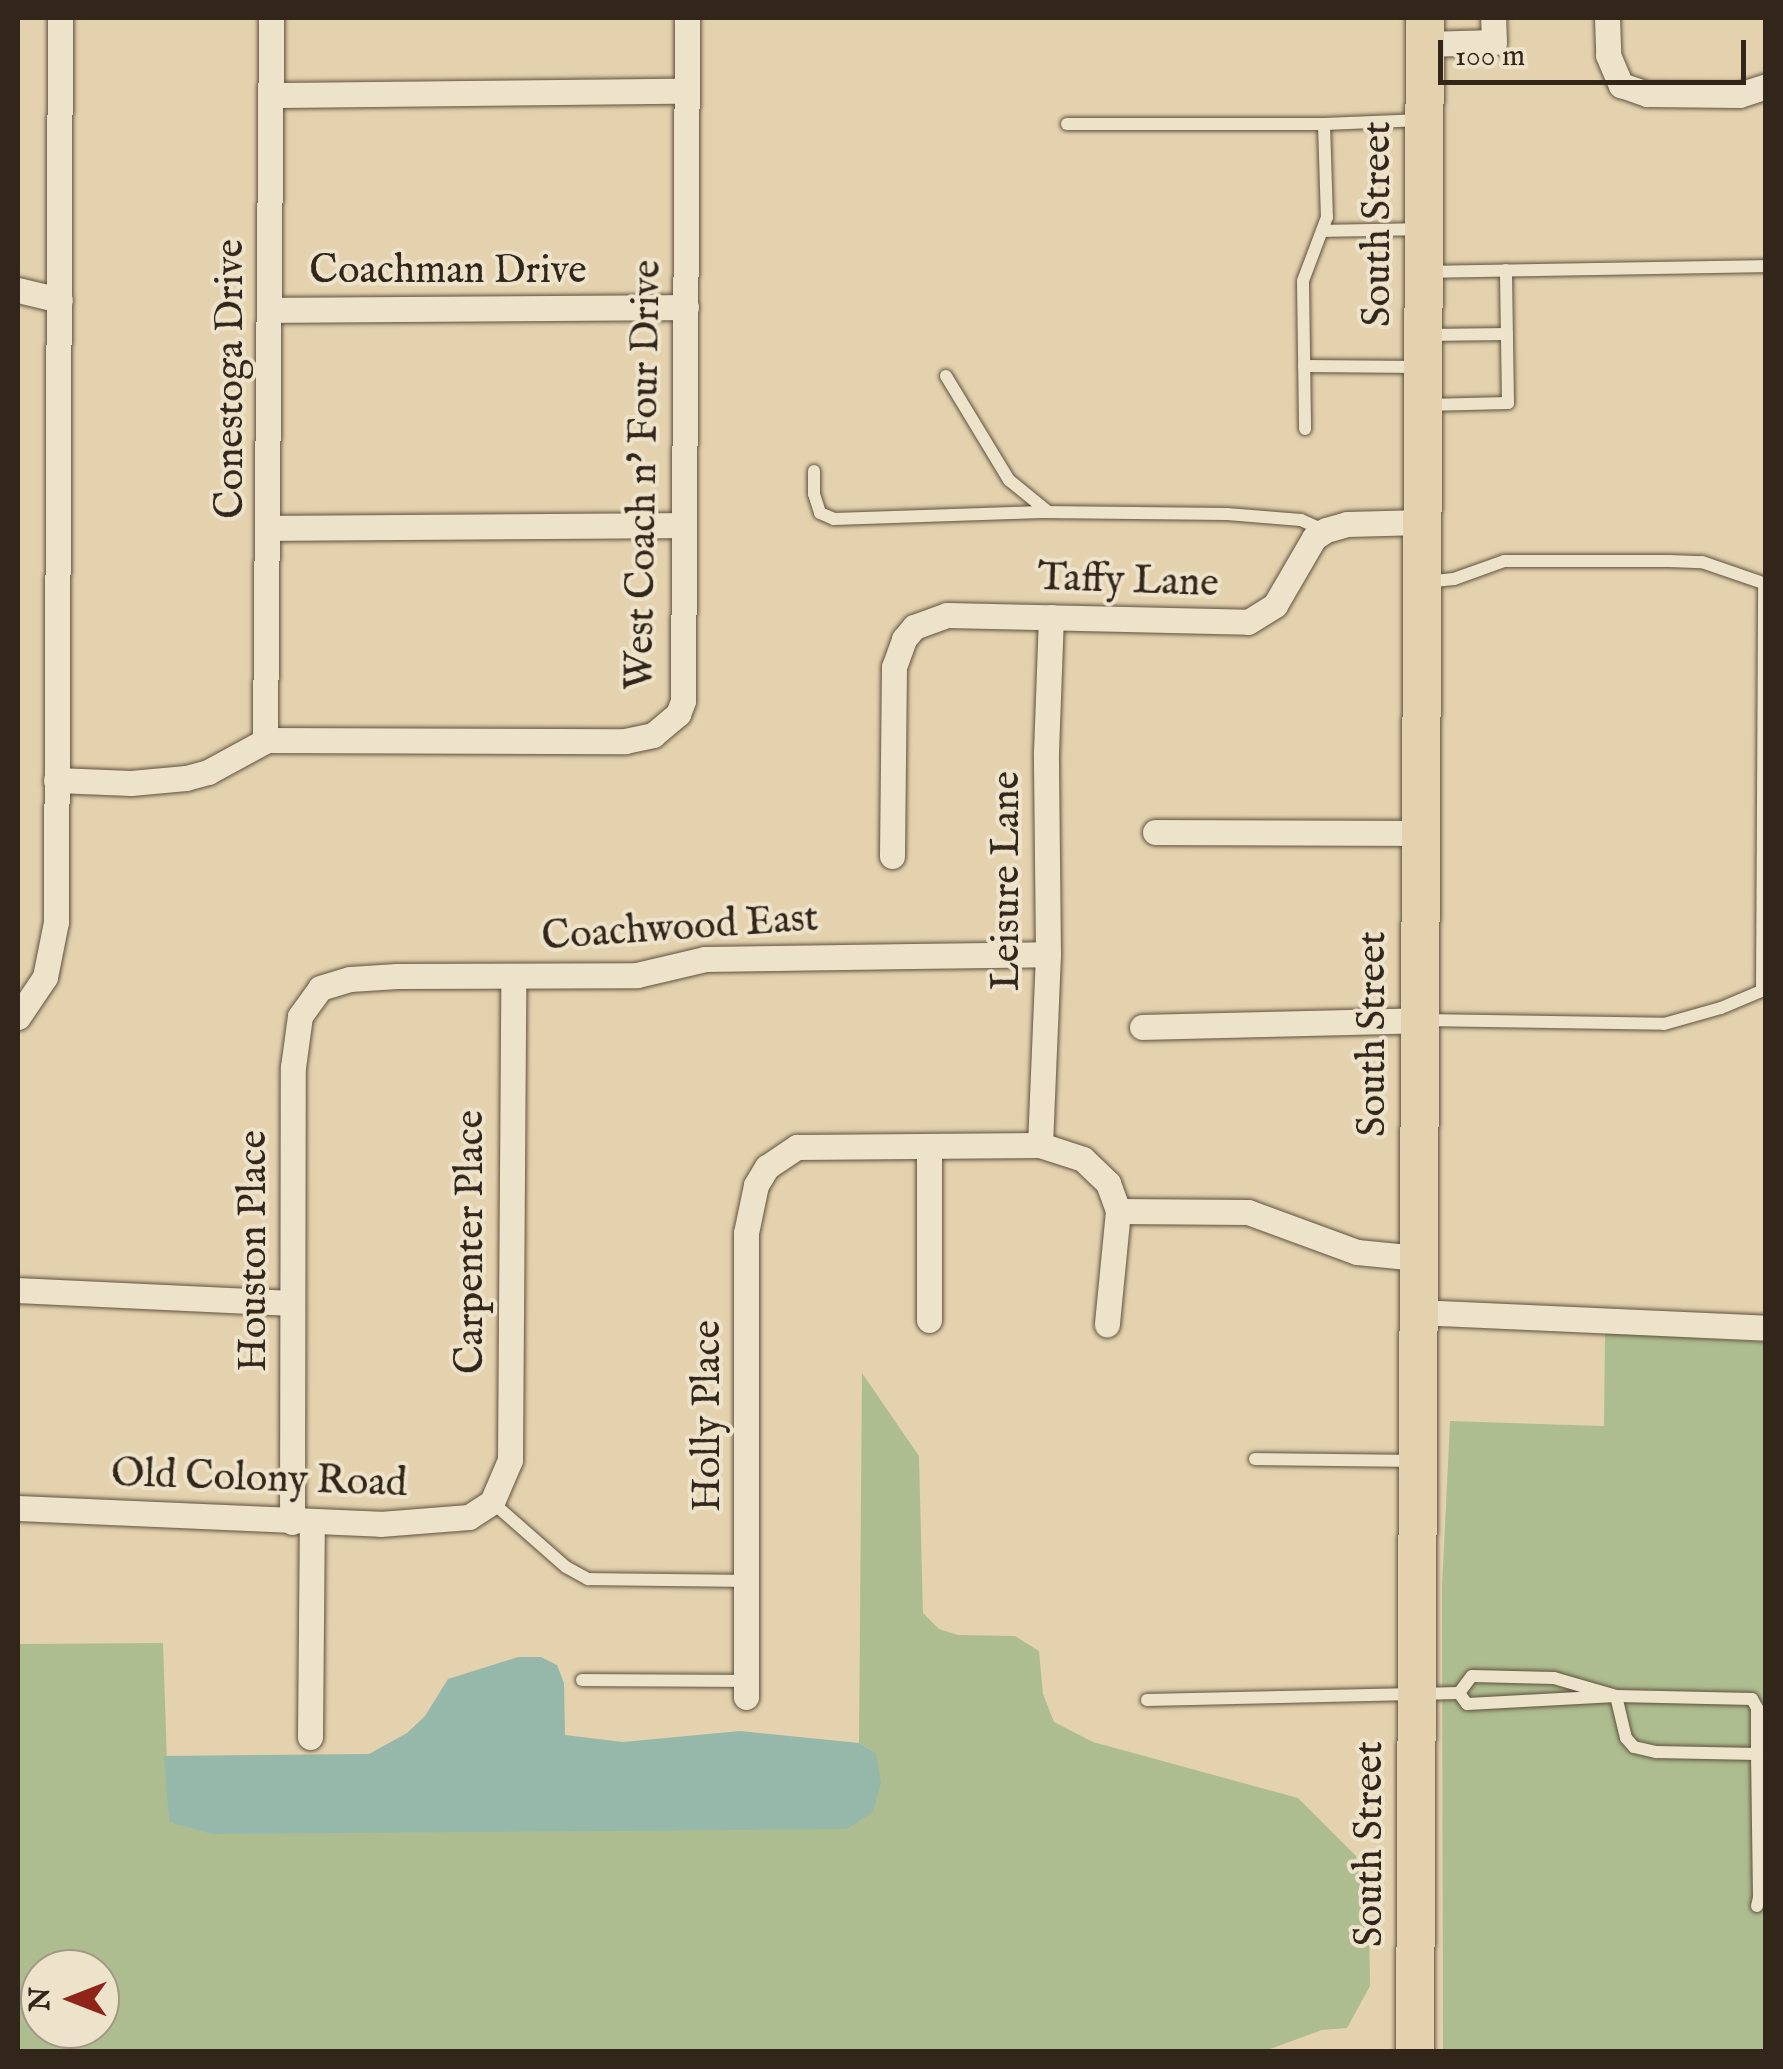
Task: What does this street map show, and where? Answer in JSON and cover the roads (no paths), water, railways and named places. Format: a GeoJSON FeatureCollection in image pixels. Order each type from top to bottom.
{"type":"FeatureCollection","features":[{"type":"Feature","properties":{"kind":"main road","name":"South Street"},"geometry":{"type":"LineString","coordinates":[[1416,2052],[1425,30]]}},
{"type":"Feature","properties":{"kind":"street"},"geometry":{"type":"LineString","coordinates":[[18,1017],[46,977],[52,951],[60,18]]}},
{"type":"Feature","properties":{"kind":"street","name":"Conestoga Drive"},"geometry":{"type":"LineString","coordinates":[[265,741],[271,18]]}},
{"type":"Feature","properties":{"kind":"street","name":"West Coach n' Four Drive"},"geometry":{"type":"LineString","coordinates":[[56,780],[131,783],[186,778],[208,772],[265,741],[625,741],[652,735],[670,724],[683,701],[687,18]]}},
{"type":"Feature","properties":{"kind":"street"},"geometry":{"type":"LineString","coordinates":[[1425,30],[1494,42],[1494,18]]}},
{"type":"Feature","properties":{"kind":"street"},"geometry":{"type":"LineString","coordinates":[[1606,18],[1608,55],[1621,86],[1647,94],[1739,95],[1766,86]]}},
{"type":"Feature","properties":{"kind":"street"},"geometry":{"type":"LineString","coordinates":[[270,95],[686,91]]}},
{"type":"Feature","properties":{"kind":"street"},"geometry":{"type":"LineString","coordinates":[[18,290],[60,300]]}},
{"type":"Feature","properties":{"kind":"street","name":"Coachman Drive"},"geometry":{"type":"LineString","coordinates":[[270,310],[686,307]]}},
{"type":"Feature","properties":{"kind":"street"},"geometry":{"type":"LineString","coordinates":[[1326,530],[1347,524],[1423,522]]}},
{"type":"Feature","properties":{"kind":"street"},"geometry":{"type":"LineString","coordinates":[[268,528],[682,525]]}},
{"type":"Feature","properties":{"kind":"street","name":"Taffy Lane"},"geometry":{"type":"LineString","coordinates":[[892,856],[894,667],[909,632],[929,619],[947,615],[1248,622],[1275,605],[1308,548],[1326,530]]}},
{"type":"Feature","properties":{"kind":"street","name":"Leisure Lane"},"geometry":{"type":"LineString","coordinates":[[1040,1144],[1048,954],[1046,752],[1051,618]]}},
{"type":"Feature","properties":{"kind":"street"},"geometry":{"type":"LineString","coordinates":[[1155,832],[1420,833]]}},
{"type":"Feature","properties":{"kind":"street","name":"Coachwood East"},"geometry":{"type":"LineString","coordinates":[[320,988],[350,979],[397,976],[637,975],[706,959],[1048,954]]}},
{"type":"Feature","properties":{"kind":"street","name":"Carpenter Place"},"geometry":{"type":"LineString","coordinates":[[492,1502],[510,1460],[513,978]]}},
{"type":"Feature","properties":{"kind":"street","name":"Houston Place"},"geometry":{"type":"LineString","coordinates":[[310,1737],[291,1303],[295,1037],[300,1016],[320,988]]}},
{"type":"Feature","properties":{"kind":"street"},"geometry":{"type":"LineString","coordinates":[[1142,1027],[1420,1020]]}},
{"type":"Feature","properties":{"kind":"street"},"geometry":{"type":"LineString","coordinates":[[929,1320],[929,1148],[1040,1144],[1073,1154],[1098,1170],[1118,1211],[1107,1324]]}},
{"type":"Feature","properties":{"kind":"street","name":"Holly Place"},"geometry":{"type":"LineString","coordinates":[[746,1689],[748,1208],[767,1167],[788,1149],[929,1148]]}},
{"type":"Feature","properties":{"kind":"street"},"geometry":{"type":"LineString","coordinates":[[1118,1211],[1248,1212],[1357,1252],[1418,1258]]}},
{"type":"Feature","properties":{"kind":"street"},"geometry":{"type":"LineString","coordinates":[[18,1290],[291,1303]]}},
{"type":"Feature","properties":{"kind":"street"},"geometry":{"type":"LineString","coordinates":[[1418,1312],[1766,1328]]}},
{"type":"Feature","properties":{"kind":"street","name":"Old Colony Road"},"geometry":{"type":"LineString","coordinates":[[18,1508],[302,1523],[438,1522],[469,1518],[492,1502]]}},
{"type":"Feature","properties":{"kind":"lane"},"geometry":{"type":"LineString","coordinates":[[1067,124],[1425,120]]}},
{"type":"Feature","properties":{"kind":"lane"},"geometry":{"type":"LineString","coordinates":[[1305,429],[1303,280],[1327,218],[1324,124]]}},
{"type":"Feature","properties":{"kind":"lane"},"geometry":{"type":"LineString","coordinates":[[1322,231],[1424,229]]}},
{"type":"Feature","properties":{"kind":"lane"},"geometry":{"type":"LineString","coordinates":[[1424,272],[1766,266]]}},
{"type":"Feature","properties":{"kind":"lane"},"geometry":{"type":"LineString","coordinates":[[1424,405],[1508,403],[1506,270]]}},
{"type":"Feature","properties":{"kind":"lane"},"geometry":{"type":"LineString","coordinates":[[1304,366],[1424,351],[1507,334]]}},
{"type":"Feature","properties":{"kind":"lane"},"geometry":{"type":"LineString","coordinates":[[946,376],[1009,480],[1048,513]]}},
{"type":"Feature","properties":{"kind":"lane"},"geometry":{"type":"LineString","coordinates":[[814,471],[814,494],[820,513],[834,519],[1048,513],[1227,514],[1301,520],[1326,530]]}},
{"type":"Feature","properties":{"kind":"lane"},"geometry":{"type":"LineString","coordinates":[[1420,1020],[1664,1024],[1764,990],[1765,583],[1702,562],[1669,561],[1504,561],[1454,578],[1422,582]]}},
{"type":"Feature","properties":{"kind":"lane"},"geometry":{"type":"LineString","coordinates":[[1255,1460],[1418,1461]]}},
{"type":"Feature","properties":{"kind":"lane"},"geometry":{"type":"LineString","coordinates":[[492,1502],[566,1568],[588,1579],[746,1581]]}},
{"type":"Feature","properties":{"kind":"lane"},"geometry":{"type":"LineString","coordinates":[[1459,1693],[1472,1676],[1554,1678],[1616,1696]]}},
{"type":"Feature","properties":{"kind":"lane"},"geometry":{"type":"LineString","coordinates":[[582,1680],[746,1689]]}},
{"type":"Feature","properties":{"kind":"lane"},"geometry":{"type":"LineString","coordinates":[[1147,1700],[1459,1693]]}},
{"type":"Feature","properties":{"kind":"lane"},"geometry":{"type":"LineString","coordinates":[[1459,1693],[1467,1704],[1616,1696],[1752,1700],[1757,1708],[1757,1906]]}},
{"type":"Feature","properties":{"kind":"lane"},"geometry":{"type":"LineString","coordinates":[[1616,1696],[1626,1738],[1634,1747],[1656,1752],[1758,1754]]}}]}
